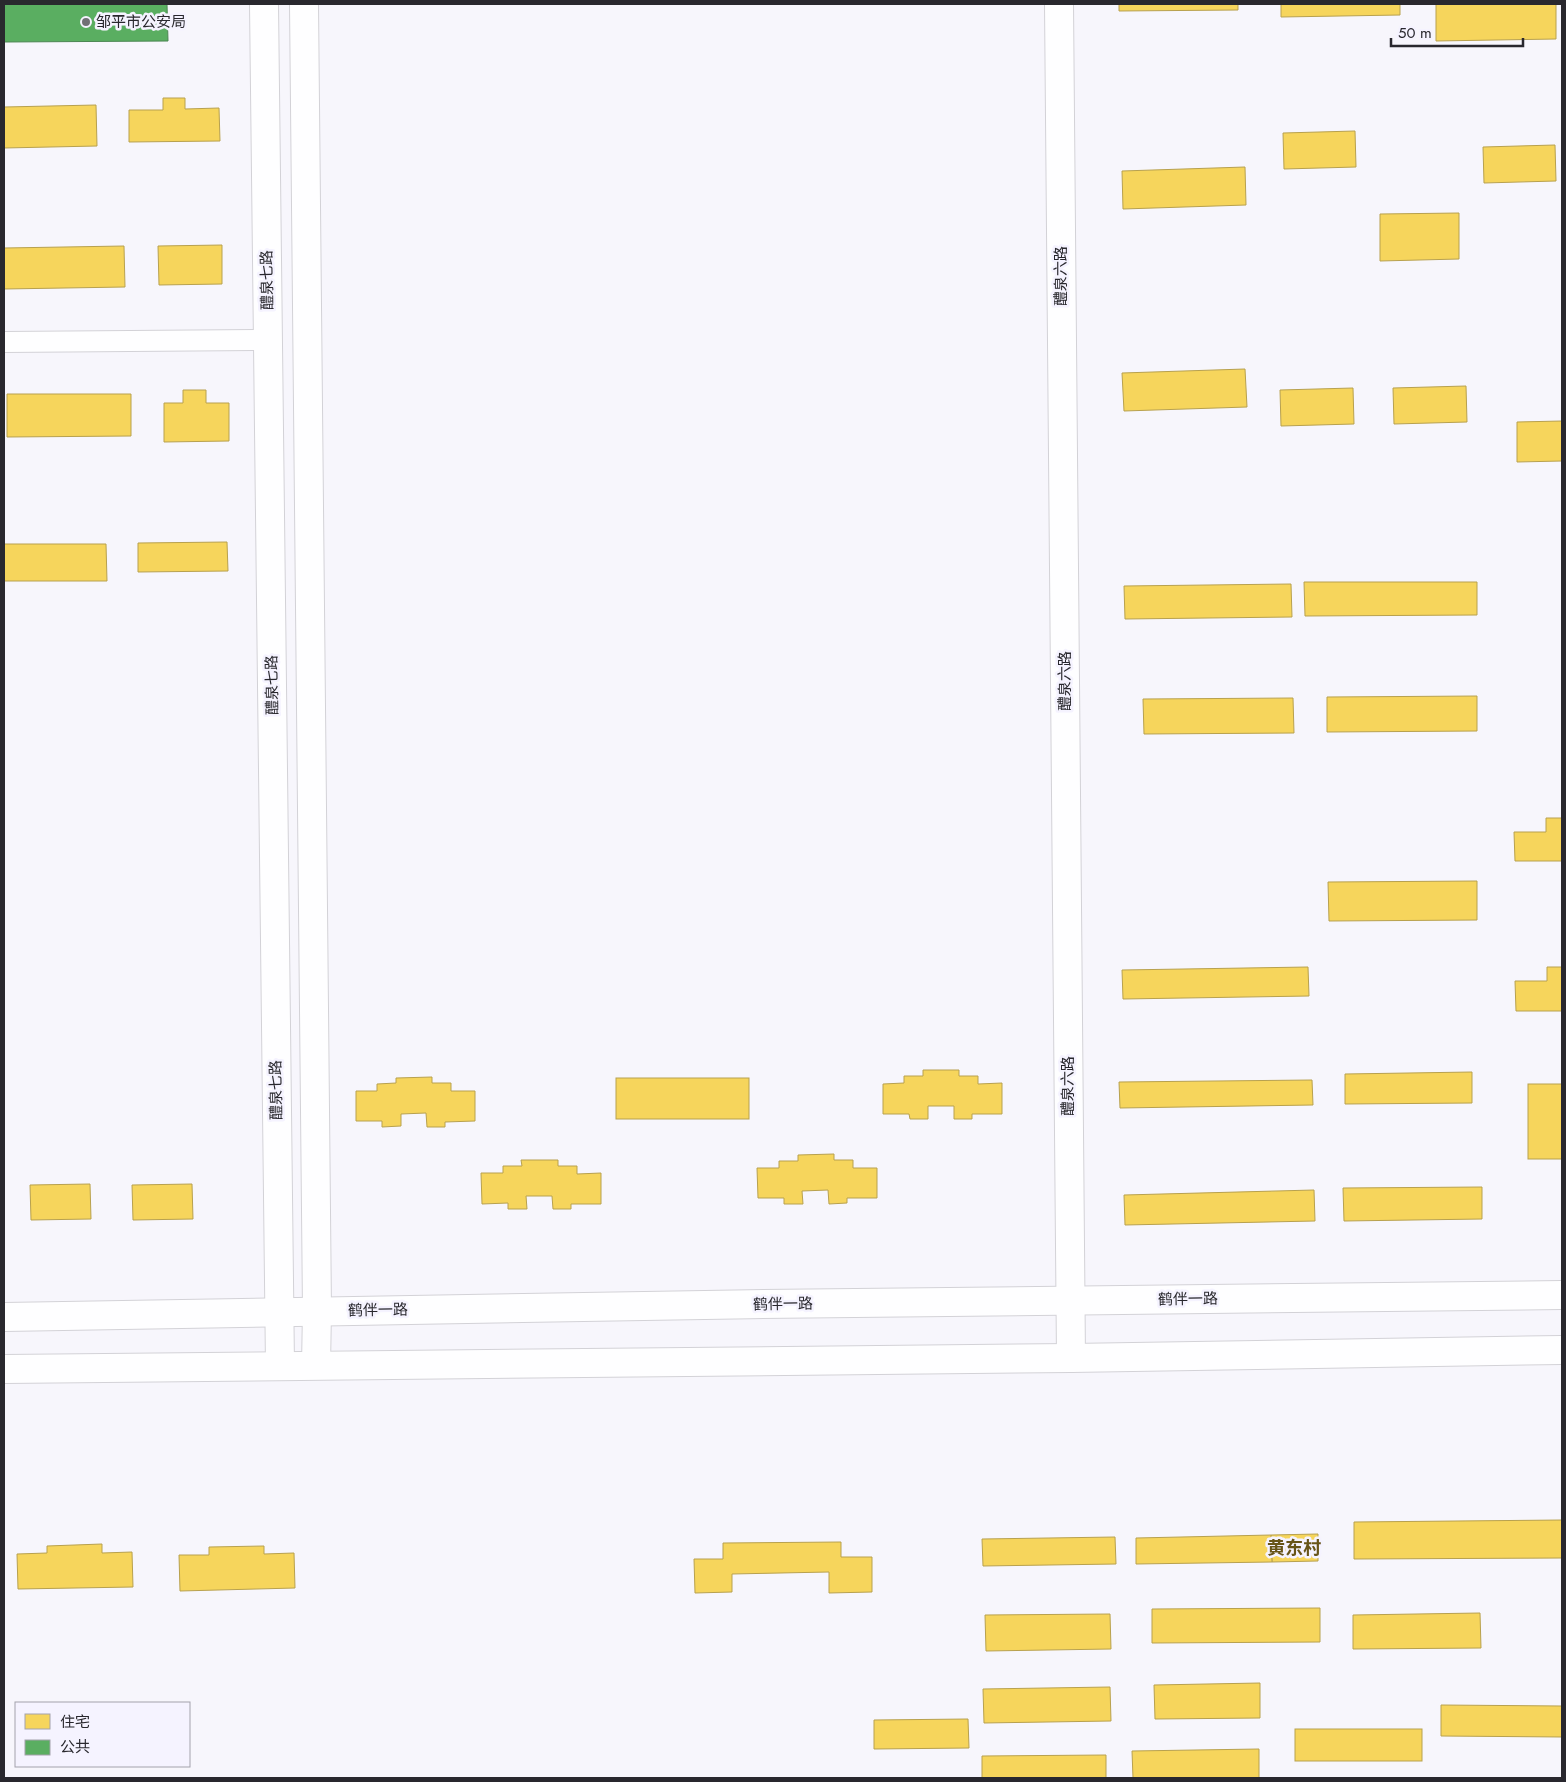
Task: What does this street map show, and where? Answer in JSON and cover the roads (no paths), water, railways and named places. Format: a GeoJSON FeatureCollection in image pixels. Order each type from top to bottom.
{"type":"FeatureCollection","features":[{"type":"Feature","properties":{"kind":"main road","name":"醴泉七路"},"geometry":{"type":"LineString","coordinates":[[264,4],[280,1366]]}},
{"type":"Feature","properties":{"kind":"main road"},"geometry":{"type":"LineString","coordinates":[[304,4],[318,1311],[316,1365]]}},
{"type":"Feature","properties":{"kind":"main road","name":"醴泉六路"},"geometry":{"type":"LineString","coordinates":[[1059,4],[1071,1358]]}},
{"type":"Feature","properties":{"kind":"main road","name":"鹤伴一路"},"geometry":{"type":"LineString","coordinates":[[4,1317],[279,1311],[1562,1295]]}},
{"type":"Feature","properties":{"kind":"main road"},"geometry":{"type":"LineString","coordinates":[[4,1369],[1071,1358],[1562,1350]]}},
{"type":"Feature","properties":{"kind":"street"},"geometry":{"type":"LineString","coordinates":[[4,342],[268,340]]}},
{"type":"Feature","properties":{"kind":"place","name":"邹平市公安局"},"geometry":{"type":"Point","coordinates":[86,22]}},
{"type":"Feature","properties":{"kind":"district","name":"黄东村"},"geometry":{"type":"Point","coordinates":[1294,1548]}}]}
